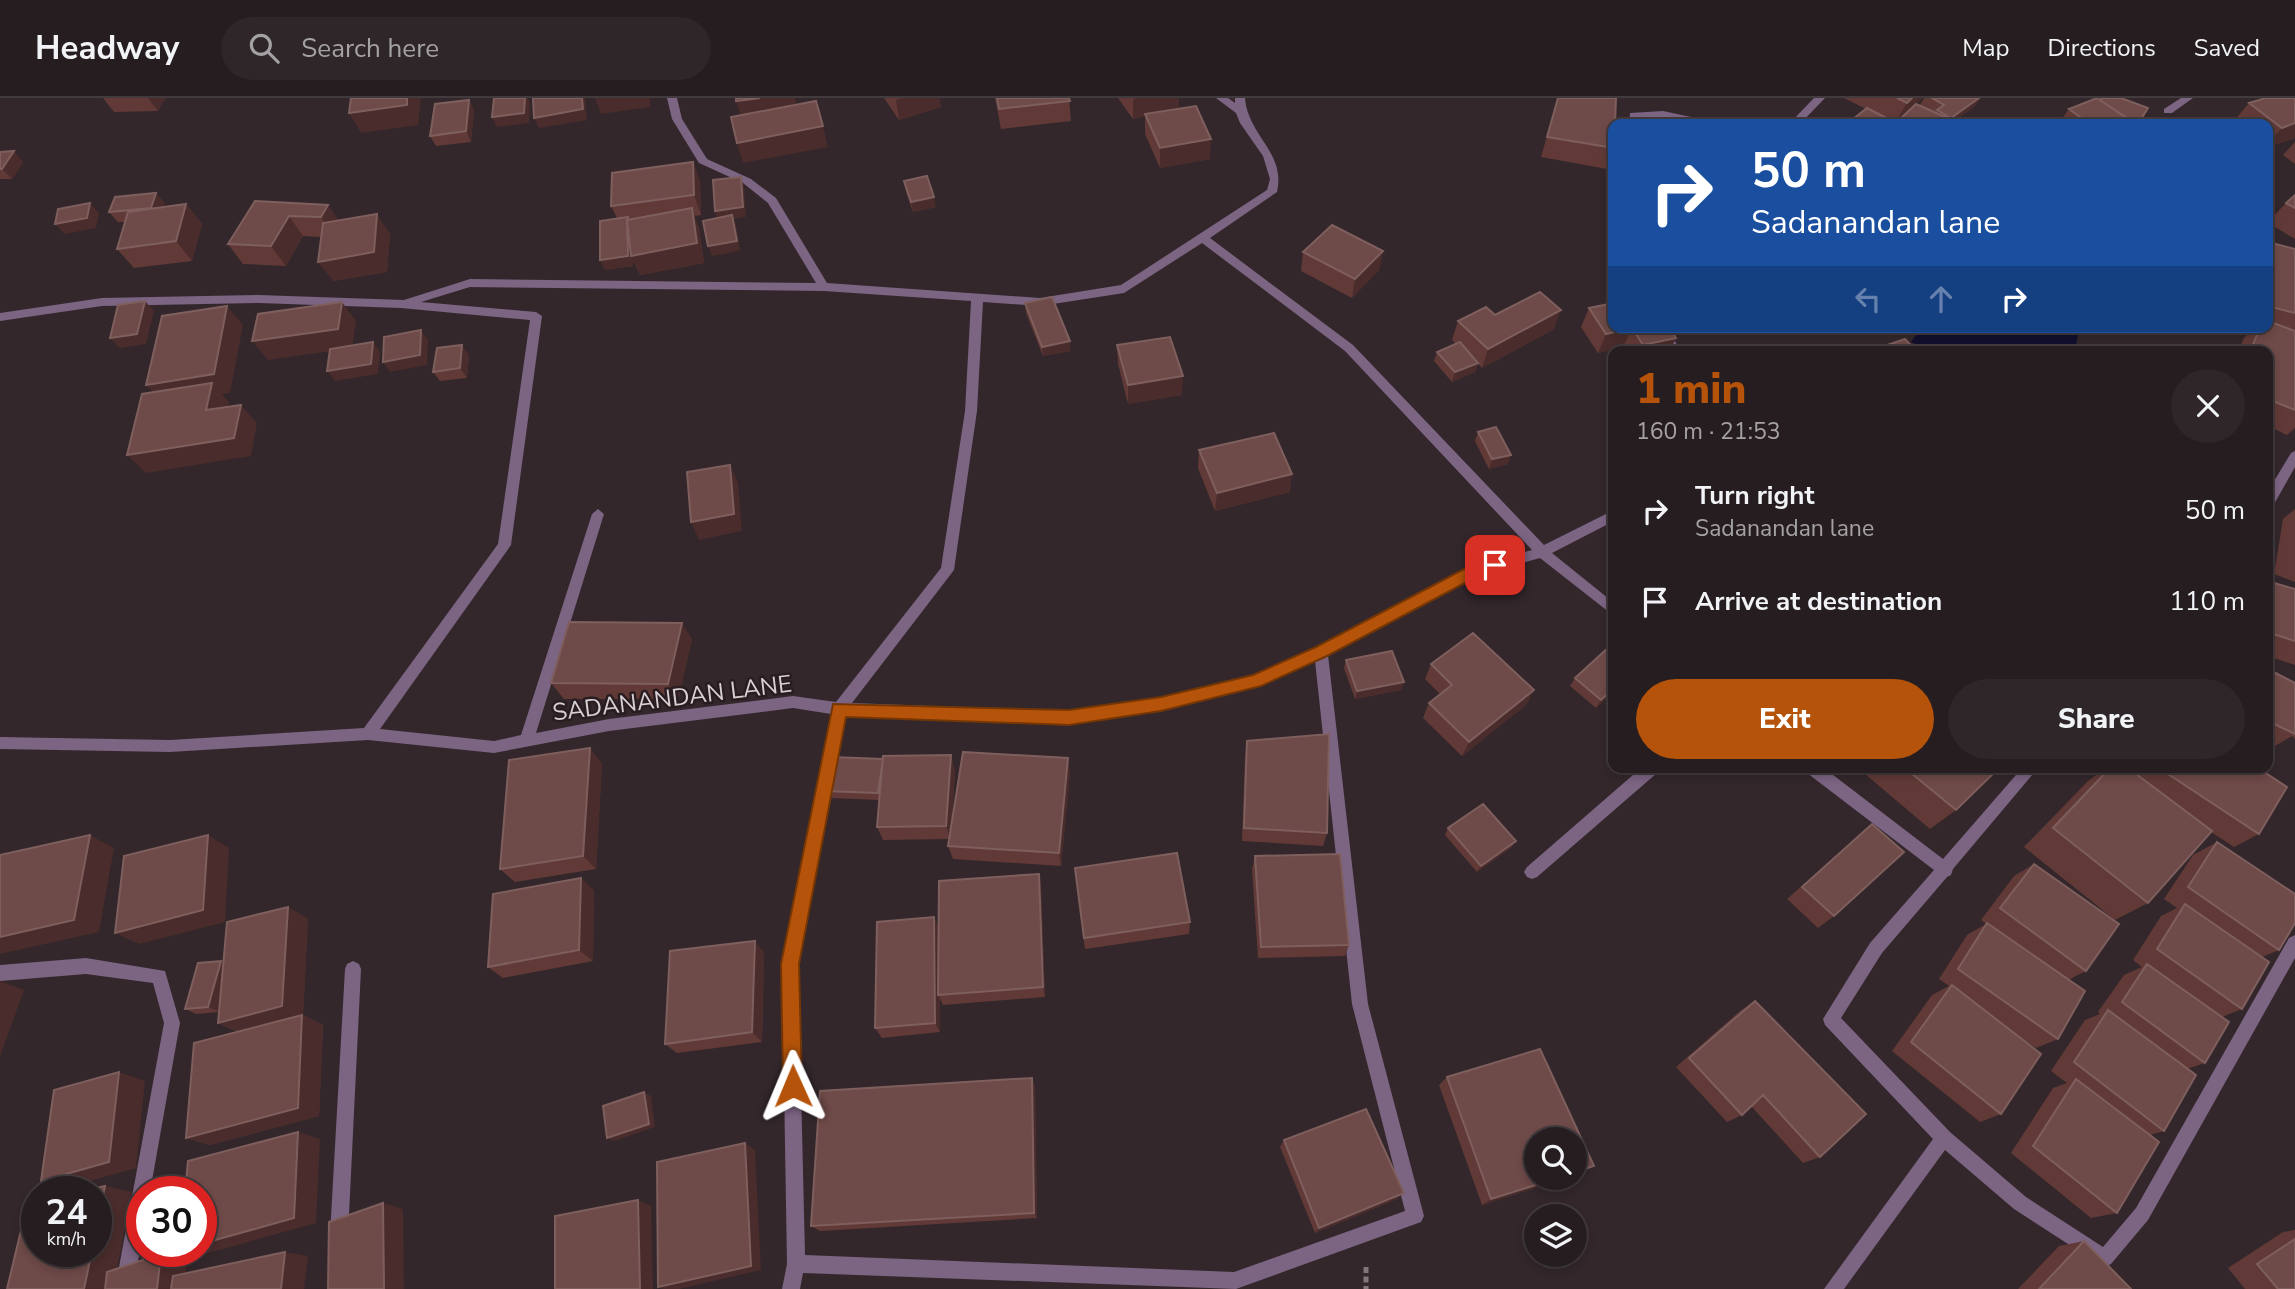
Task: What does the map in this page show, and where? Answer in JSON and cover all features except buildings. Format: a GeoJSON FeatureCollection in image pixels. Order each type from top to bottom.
{"type":"FeatureCollection","features":[{"type":"Feature","properties":{"kind":"street"},"geometry":{"type":"LineString","coordinates":[[672,98],[677,119],[703,161],[747,181],[772,201],[824,287]]}},
{"type":"Feature","properties":{"kind":"street"},"geometry":{"type":"LineString","coordinates":[[401,304],[470,283],[824,287],[1040,302],[1124,289],[1272,192],[1275,184],[1273,165],[1245,126],[1240,104],[1221,98]]}},
{"type":"Feature","properties":{"kind":"street"},"geometry":{"type":"LineString","coordinates":[[1799,119],[1820,98]]}},
{"type":"Feature","properties":{"kind":"street"},"geometry":{"type":"LineString","coordinates":[[2168,111],[2188,98]]}},
{"type":"Feature","properties":{"kind":"street"},"geometry":{"type":"LineString","coordinates":[[1634,119],[1634,115],[1663,114],[1686,119]]}},
{"type":"Feature","properties":{"kind":"street"},"geometry":{"type":"LineString","coordinates":[[1202,238],[1349,348],[1542,552],[1608,606]]}},
{"type":"Feature","properties":{"kind":"street"},"geometry":{"type":"LineString","coordinates":[[791,1289],[796,1264],[790,964],[839,709],[947,570],[971,411],[977,298]]}},
{"type":"Feature","properties":{"kind":"street"},"geometry":{"type":"LineString","coordinates":[[0,317],[102,302],[259,299],[401,304],[536,316],[504,545],[368,734]]}},
{"type":"Feature","properties":{"kind":"street"},"geometry":{"type":"LineString","coordinates":[[2273,493],[2295,456]]}},
{"type":"Feature","properties":{"kind":"street"},"geometry":{"type":"LineString","coordinates":[[527,740],[598,514]]}},
{"type":"Feature","properties":{"kind":"street","name":"SADANANDAN LANE"},"geometry":{"type":"LineString","coordinates":[[0,743],[170,746],[368,734],[494,747],[609,725],[793,702],[839,709],[1069,718],[1161,704],[1255,681],[1321,652],[1472,572],[1542,552],[1608,518]]}},
{"type":"Feature","properties":{"kind":"street"},"geometry":{"type":"LineString","coordinates":[[796,1264],[1234,1281],[1415,1216],[1360,1004],[1321,652]]}},
{"type":"Feature","properties":{"kind":"street"},"geometry":{"type":"LineString","coordinates":[[1532,872],[1647,773]]}},
{"type":"Feature","properties":{"kind":"street"},"geometry":{"type":"LineString","coordinates":[[1819,773],[1946,870]]}},
{"type":"Feature","properties":{"kind":"street"},"geometry":{"type":"LineString","coordinates":[[2027,773],[1876,948],[1831,1018],[1944,1138],[2020,1203],[2105,1258],[2142,1214],[2295,943]]}},
{"type":"Feature","properties":{"kind":"street"},"geometry":{"type":"LineString","coordinates":[[0,973],[86,966],[159,976],[172,1023],[124,1289]]}},
{"type":"Feature","properties":{"kind":"street"},"geometry":{"type":"LineString","coordinates":[[338,1247],[353,969]]}},
{"type":"Feature","properties":{"kind":"street"},"geometry":{"type":"LineString","coordinates":[[1833,1289],[1944,1138]]}},
{"type":"Feature","properties":{"kind":"shaded area"},"geometry":{"type":"Polygon","coordinates":[[[1918,333],[2079,333],[2075,346],[1922,346],[1911,342],[1918,333]]]}},
{"type":"Feature","properties":{"kind":"route"},"geometry":{"type":"LineString","coordinates":[[793,1086],[790,964],[839,709],[1069,718],[1161,704],[1255,681],[1321,652],[1354,631],[1472,572],[1495,565]]}}]}
